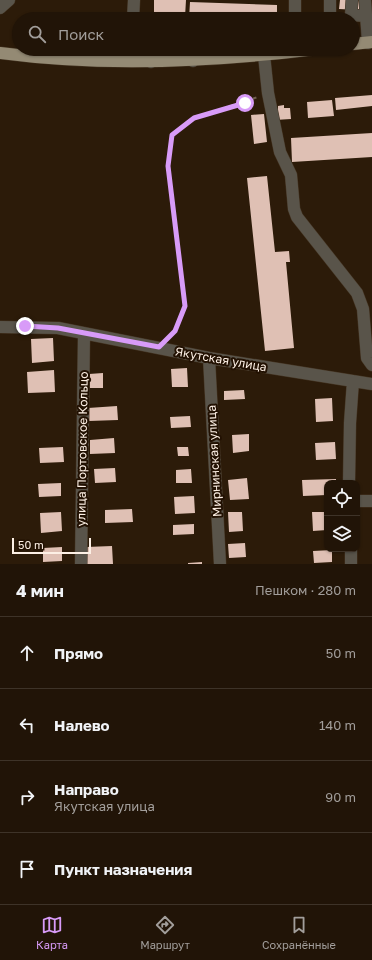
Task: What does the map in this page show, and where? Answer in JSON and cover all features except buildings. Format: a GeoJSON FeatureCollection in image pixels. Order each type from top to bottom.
{"type":"FeatureCollection","features":[{"type":"Feature","properties":{"kind":"main road"},"geometry":{"type":"LineString","coordinates":[[360,43],[370,42]]}},
{"type":"Feature","properties":{"kind":"main road"},"geometry":{"type":"LineString","coordinates":[[0,53],[12,54]]}},
{"type":"Feature","properties":{"kind":"main road"},"geometry":{"type":"LineString","coordinates":[[39,56],[118,62],[151,62],[187,56]]}},
{"type":"Feature","properties":{"kind":"street"},"geometry":{"type":"LineString","coordinates":[[0,8],[9,0]]}},
{"type":"Feature","properties":{"kind":"street"},"geometry":{"type":"LineString","coordinates":[[133,12],[134,0]]}},
{"type":"Feature","properties":{"kind":"street"},"geometry":{"type":"LineString","coordinates":[[295,0],[295,12]]}},
{"type":"Feature","properties":{"kind":"street"},"geometry":{"type":"LineString","coordinates":[[330,0],[330,12]]}},
{"type":"Feature","properties":{"kind":"street"},"geometry":{"type":"LineString","coordinates":[[351,12],[352,0]]}},
{"type":"Feature","properties":{"kind":"street"},"geometry":{"type":"LineString","coordinates":[[365,0],[365,16],[370,42]]}},
{"type":"Feature","properties":{"kind":"street"},"geometry":{"type":"LineString","coordinates":[[360,16],[365,16]]}},
{"type":"Feature","properties":{"kind":"street"},"geometry":{"type":"LineString","coordinates":[[151,56],[151,62]]}},
{"type":"Feature","properties":{"kind":"street"},"geometry":{"type":"LineString","coordinates":[[264,56],[268,93],[280,152],[291,175],[294,209],[297,217],[357,293],[363,309],[367,358],[372,365]]}},
{"type":"Feature","properties":{"kind":"street","name":"Якутская улица"},"geometry":{"type":"LineString","coordinates":[[0,327],[58,328],[209,358],[372,384]]}},
{"type":"Feature","properties":{"kind":"street","name":"улица Портовское Кольцо"},"geometry":{"type":"LineString","coordinates":[[81,564],[84,334]]}},
{"type":"Feature","properties":{"kind":"street","name":"Мирнинская улица"},"geometry":{"type":"LineString","coordinates":[[209,358],[220,564]]}},
{"type":"Feature","properties":{"kind":"street"},"geometry":{"type":"LineString","coordinates":[[349,480],[350,422],[353,381]]}},
{"type":"Feature","properties":{"kind":"street"},"geometry":{"type":"LineString","coordinates":[[360,502],[372,501]]}},
{"type":"Feature","properties":{"kind":"street"},"geometry":{"type":"LineString","coordinates":[[351,552],[351,564]]}},
{"type":"Feature","properties":{"kind":"path"},"geometry":{"type":"LineString","coordinates":[[159,347],[175,331],[185,306],[168,166],[172,135],[194,118],[245,103],[268,93]]}},
{"type":"Feature","properties":{"kind":"route"},"geometry":{"type":"LineString","coordinates":[[25,326],[58,328],[159,347],[175,331],[185,306],[168,166],[172,135],[194,118],[216,110],[245,103]]}}]}
